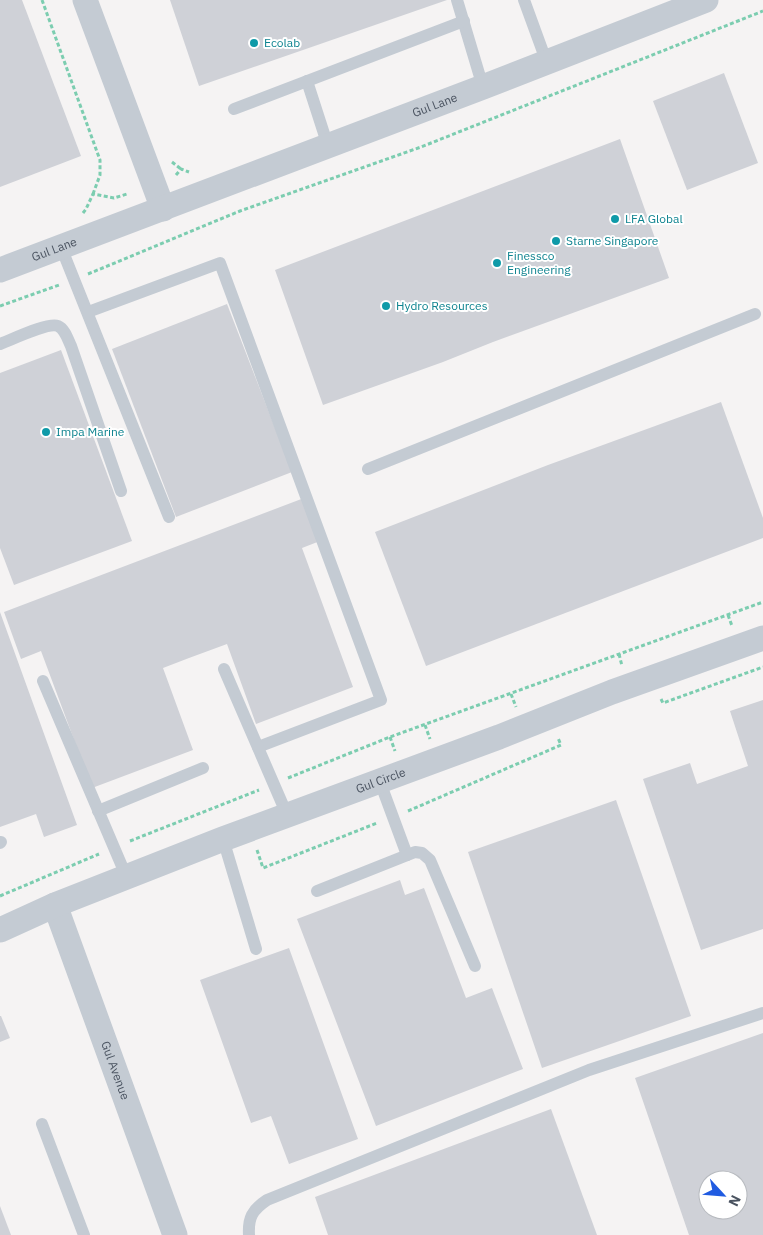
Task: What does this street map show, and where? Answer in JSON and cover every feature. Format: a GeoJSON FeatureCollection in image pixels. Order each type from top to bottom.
{"type":"FeatureCollection","features":[{"type":"Feature","properties":{"kind":"street"},"geometry":{"type":"LineString","coordinates":[[85,0],[164,209]]}},
{"type":"Feature","properties":{"kind":"street","name":"Gul Lane"},"geometry":{"type":"LineString","coordinates":[[0,270],[484,87],[706,0]]}},
{"type":"Feature","properties":{"kind":"street","name":"Gul Circle"},"geometry":{"type":"LineString","coordinates":[[0,930],[223,839],[288,817],[612,692],[763,638]]}},
{"type":"Feature","properties":{"kind":"street","name":"Gul Avenue"},"geometry":{"type":"LineString","coordinates":[[55,906],[175,1235]]}},
{"type":"Feature","properties":{"kind":"lane"},"geometry":{"type":"LineString","coordinates":[[457,0],[484,87]]}},
{"type":"Feature","properties":{"kind":"lane"},"geometry":{"type":"LineString","coordinates":[[524,0],[546,63]]}},
{"type":"Feature","properties":{"kind":"lane"},"geometry":{"type":"LineString","coordinates":[[234,109],[464,21]]}},
{"type":"Feature","properties":{"kind":"lane"},"geometry":{"type":"LineString","coordinates":[[307,81],[328,146]]}},
{"type":"Feature","properties":{"kind":"lane"},"geometry":{"type":"LineString","coordinates":[[61,247],[169,517]]}},
{"type":"Feature","properties":{"kind":"lane"},"geometry":{"type":"LineString","coordinates":[[88,312],[220,263],[382,700],[258,747]]}},
{"type":"Feature","properties":{"kind":"lane"},"geometry":{"type":"LineString","coordinates":[[368,469],[755,314]]}},
{"type":"Feature","properties":{"kind":"lane"},"geometry":{"type":"LineString","coordinates":[[0,344],[45,327],[55,325],[60,327],[71,346],[121,491]]}},
{"type":"Feature","properties":{"kind":"lane"},"geometry":{"type":"LineString","coordinates":[[224,669],[288,817]]}},
{"type":"Feature","properties":{"kind":"lane"},"geometry":{"type":"LineString","coordinates":[[43,681],[127,878]]}},
{"type":"Feature","properties":{"kind":"lane"},"geometry":{"type":"LineString","coordinates":[[98,810],[203,768]]}},
{"type":"Feature","properties":{"kind":"lane"},"geometry":{"type":"LineString","coordinates":[[380,782],[407,855]]}},
{"type":"Feature","properties":{"kind":"lane"},"geometry":{"type":"LineString","coordinates":[[223,839],[256,948]]}},
{"type":"Feature","properties":{"kind":"lane"},"geometry":{"type":"LineString","coordinates":[[317,891],[415,852],[422,853],[430,860],[475,966]]}},
{"type":"Feature","properties":{"kind":"lane"},"geometry":{"type":"LineString","coordinates":[[249,1235],[248,1222],[256,1207],[267,1200],[589,1070],[763,1013]]}},
{"type":"Feature","properties":{"kind":"lane"},"geometry":{"type":"LineString","coordinates":[[42,1124],[84,1235]]}},
{"type":"Feature","properties":{"kind":"path"},"geometry":{"type":"LineString","coordinates":[[42,0],[100,160],[100,175],[93,194]]}},
{"type":"Feature","properties":{"kind":"path"},"geometry":{"type":"LineString","coordinates":[[0,306],[74,279],[240,211],[421,147],[763,11]]}},
{"type":"Feature","properties":{"kind":"path"},"geometry":{"type":"LineString","coordinates":[[0,896],[113,848],[390,737],[763,602]]}},
{"type":"Feature","properties":{"kind":"building"},"geometry":{"type":"Polygon","coordinates":[[[0,0],[22,0],[81,156],[0,187],[0,0]]]}},
{"type":"Feature","properties":{"kind":"building","name":"Ecolab"},"geometry":{"type":"Polygon","coordinates":[[[170,0],[447,0],[199,86],[170,0]]]}},
{"type":"Feature","properties":{"kind":"building"},"geometry":{"type":"Polygon","coordinates":[[[724,73],[758,163],[687,190],[653,101],[724,73]]]}},
{"type":"Feature","properties":{"kind":"building"},"geometry":{"type":"Polygon","coordinates":[[[620,139],[669,278],[323,405],[275,270],[620,139]]]}},
{"type":"Feature","properties":{"kind":"building"},"geometry":{"type":"Polygon","coordinates":[[[227,304],[292,472],[176,517],[112,349],[227,304]]]}},
{"type":"Feature","properties":{"kind":"building","name":"Impa Marine"},"geometry":{"type":"Polygon","coordinates":[[[61,350],[132,541],[14,585],[0,548],[0,373],[61,350]]]}},
{"type":"Feature","properties":{"kind":"building"},"geometry":{"type":"Polygon","coordinates":[[[721,402],[763,518],[763,538],[426,666],[375,532],[548,465],[721,402]]]}},
{"type":"Feature","properties":{"kind":"building"},"geometry":{"type":"Polygon","coordinates":[[[304,498],[320,541],[302,548],[353,687],[256,724],[227,644],[163,668],[193,750],[92,788],[41,651],[21,659],[4,612],[304,498]]]}},
{"type":"Feature","properties":{"kind":"building"},"geometry":{"type":"Polygon","coordinates":[[[0,612],[77,825],[44,837],[36,814],[0,827],[0,612]]]}},
{"type":"Feature","properties":{"kind":"building"},"geometry":{"type":"Polygon","coordinates":[[[763,700],[763,929],[701,950],[643,779],[690,763],[697,784],[748,766],[730,711],[763,700]]]}},
{"type":"Feature","properties":{"kind":"building"},"geometry":{"type":"Polygon","coordinates":[[[616,800],[691,1016],[542,1068],[468,852],[616,800]]]}},
{"type":"Feature","properties":{"kind":"building"},"geometry":{"type":"Polygon","coordinates":[[[400,880],[405,895],[424,888],[466,998],[492,988],[523,1069],[376,1126],[297,919],[400,880]]]}},
{"type":"Feature","properties":{"kind":"building"},"geometry":{"type":"Polygon","coordinates":[[[289,948],[358,1139],[289,1164],[271,1116],[251,1123],[200,980],[289,948]]]}},
{"type":"Feature","properties":{"kind":"building"},"geometry":{"type":"Polygon","coordinates":[[[0,1016],[10,1038],[0,1042],[0,1016]]]}},
{"type":"Feature","properties":{"kind":"building"},"geometry":{"type":"Polygon","coordinates":[[[763,1033],[763,1235],[689,1235],[635,1078],[763,1033]]]}},
{"type":"Feature","properties":{"kind":"building"},"geometry":{"type":"Polygon","coordinates":[[[551,1109],[597,1235],[328,1235],[315,1197],[551,1109]]]}},
{"type":"Feature","properties":{"kind":"building"},"geometry":{"type":"Polygon","coordinates":[[[0,1206],[11,1235],[0,1235],[0,1206]]]}},
{"type":"Feature","properties":{"kind":"place","name":"Ecolab"},"geometry":{"type":"Point","coordinates":[254,43]}},
{"type":"Feature","properties":{"kind":"place","name":"LFA Global"},"geometry":{"type":"Point","coordinates":[615,219]}},
{"type":"Feature","properties":{"kind":"place","name":"Starne Singapore"},"geometry":{"type":"Point","coordinates":[556,241]}},
{"type":"Feature","properties":{"kind":"place","name":"Finessco Engineering"},"geometry":{"type":"Point","coordinates":[497,263]}},
{"type":"Feature","properties":{"kind":"place","name":"Hydro Resources"},"geometry":{"type":"Point","coordinates":[386,306]}},
{"type":"Feature","properties":{"kind":"place","name":"Impa Marine"},"geometry":{"type":"Point","coordinates":[46,432]}}]}
